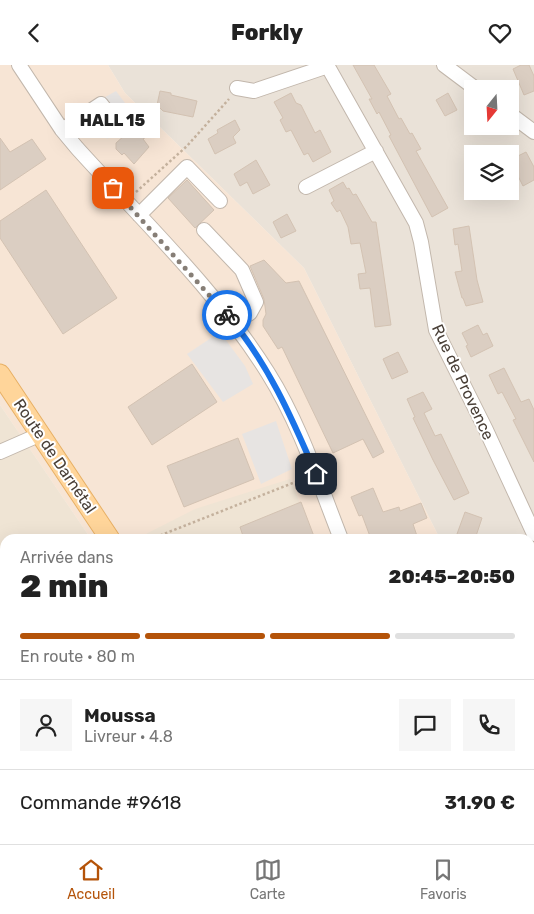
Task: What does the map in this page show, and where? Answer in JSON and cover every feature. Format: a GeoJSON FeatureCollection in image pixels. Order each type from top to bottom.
{"type":"FeatureCollection","features":[{"type":"Feature","properties":{"kind":"main road","name":"Route de Darnétal"},"geometry":{"type":"LineString","coordinates":[[0,375],[107,534]]}},
{"type":"Feature","properties":{"kind":"street"},"geometry":{"type":"LineString","coordinates":[[19,65],[62,130],[234,323],[268,374],[296,427],[339,534]]}},
{"type":"Feature","properties":{"kind":"street"},"geometry":{"type":"LineString","coordinates":[[444,65],[464,80]]}},
{"type":"Feature","properties":{"kind":"street"},"geometry":{"type":"LineString","coordinates":[[237,88],[254,91],[327,66]]}},
{"type":"Feature","properties":{"kind":"street","name":"Rue de Provence"},"geometry":{"type":"LineString","coordinates":[[327,66],[416,223],[436,330],[489,436],[534,534]]}},
{"type":"Feature","properties":{"kind":"street"},"geometry":{"type":"LineString","coordinates":[[62,130],[101,104],[119,127]]}},
{"type":"Feature","properties":{"kind":"street"},"geometry":{"type":"LineString","coordinates":[[519,121],[534,132]]}},
{"type":"Feature","properties":{"kind":"street"},"geometry":{"type":"LineString","coordinates":[[306,187],[376,151]]}},
{"type":"Feature","properties":{"kind":"street"},"geometry":{"type":"LineString","coordinates":[[139,215],[187,167],[220,201]]}},
{"type":"Feature","properties":{"kind":"street"},"geometry":{"type":"LineString","coordinates":[[204,230],[242,270],[256,302],[250,313],[234,323]]}},
{"type":"Feature","properties":{"kind":"street"},"geometry":{"type":"LineString","coordinates":[[0,452],[41,434]]}},
{"type":"Feature","properties":{"kind":"path"},"geometry":{"type":"LineString","coordinates":[[125,201],[187,147],[228,101],[237,88]]}},
{"type":"Feature","properties":{"kind":"path"},"geometry":{"type":"LineString","coordinates":[[164,534],[316,474]]}},
{"type":"Feature","properties":{"kind":"shaded area"},"geometry":{"type":"Polygon","coordinates":[[[0,65],[108,65],[125,93],[304,268],[437,534],[88,534],[0,405],[0,65]]]}},
{"type":"Feature","properties":{"kind":"shaded area"},"geometry":{"type":"Polygon","coordinates":[[[108,65],[534,65],[534,534],[437,534],[304,268],[125,93],[108,65]]]}},
{"type":"Feature","properties":{"kind":"shaded area"},"geometry":{"type":"Polygon","coordinates":[[[116,91],[137,119],[107,139],[84,109],[116,91]]]}},
{"type":"Feature","properties":{"kind":"shaded area"},"geometry":{"type":"Polygon","coordinates":[[[220,332],[245,366],[253,384],[223,402],[187,354],[220,332]]]}},
{"type":"Feature","properties":{"kind":"shaded area"},"geometry":{"type":"Polygon","coordinates":[[[0,405],[88,534],[0,534],[0,405]]]}},
{"type":"Feature","properties":{"kind":"shaded area"},"geometry":{"type":"Polygon","coordinates":[[[276,421],[292,469],[261,484],[242,434],[276,421]]]}},
{"type":"Feature","properties":{"kind":"shaded area"},"geometry":{"type":"Polygon","coordinates":[[[290,479],[313,534],[146,534],[195,509],[290,479]]]}},
{"type":"Feature","properties":{"kind":"building"},"geometry":{"type":"Polygon","coordinates":[[[353,65],[374,65],[391,94],[387,96],[399,119],[401,118],[410,134],[412,133],[421,149],[416,151],[448,208],[432,217],[353,65]]]}},
{"type":"Feature","properties":{"kind":"building"},"geometry":{"type":"Polygon","coordinates":[[[521,65],[529,65],[534,76],[534,91],[524,95],[513,69],[521,65]]]}},
{"type":"Feature","properties":{"kind":"building"},"geometry":{"type":"Polygon","coordinates":[[[160,91],[197,101],[193,117],[163,111],[157,105],[160,91]]]}},
{"type":"Feature","properties":{"kind":"building"},"geometry":{"type":"Polygon","coordinates":[[[291,93],[296,103],[301,105],[315,133],[320,130],[331,152],[313,162],[308,153],[304,155],[291,130],[286,132],[280,120],[283,118],[274,102],[291,93]]]}},
{"type":"Feature","properties":{"kind":"building"},"geometry":{"type":"Polygon","coordinates":[[[448,93],[457,110],[445,116],[436,100],[448,93]]]}},
{"type":"Feature","properties":{"kind":"building"},"geometry":{"type":"Polygon","coordinates":[[[235,120],[240,130],[233,137],[236,143],[215,154],[208,139],[218,133],[217,130],[235,120]]]}},
{"type":"Feature","properties":{"kind":"building"},"geometry":{"type":"Polygon","coordinates":[[[134,127],[146,137],[143,139],[149,147],[134,164],[124,153],[122,155],[116,149],[116,143],[134,127]]]}},
{"type":"Feature","properties":{"kind":"building"},"geometry":{"type":"Polygon","coordinates":[[[0,138],[10,152],[32,139],[46,159],[0,190],[0,138]]]}},
{"type":"Feature","properties":{"kind":"building"},"geometry":{"type":"Polygon","coordinates":[[[526,152],[534,167],[534,180],[523,186],[519,178],[519,156],[526,152]]]}},
{"type":"Feature","properties":{"kind":"building"},"geometry":{"type":"Polygon","coordinates":[[[256,160],[270,185],[253,194],[247,182],[240,186],[234,174],[256,160]]]}},
{"type":"Feature","properties":{"kind":"building"},"geometry":{"type":"Polygon","coordinates":[[[187,180],[214,210],[195,228],[168,198],[187,180]]]}},
{"type":"Feature","properties":{"kind":"building"},"geometry":{"type":"Polygon","coordinates":[[[343,182],[353,195],[356,194],[372,222],[376,222],[391,325],[375,327],[370,288],[360,289],[358,274],[366,273],[360,243],[351,244],[348,227],[340,210],[337,212],[331,203],[334,201],[329,190],[343,182]]]}},
{"type":"Feature","properties":{"kind":"building"},"geometry":{"type":"Polygon","coordinates":[[[46,190],[117,298],[63,334],[0,238],[0,221],[46,190]]]}},
{"type":"Feature","properties":{"kind":"building"},"geometry":{"type":"Polygon","coordinates":[[[287,214],[296,231],[281,238],[273,222],[287,214]]]}},
{"type":"Feature","properties":{"kind":"building"},"geometry":{"type":"Polygon","coordinates":[[[469,226],[477,280],[483,302],[466,306],[455,272],[462,271],[458,244],[455,245],[453,229],[469,226]]]}},
{"type":"Feature","properties":{"kind":"building"},"geometry":{"type":"Polygon","coordinates":[[[264,260],[286,283],[299,281],[384,452],[373,458],[363,439],[333,453],[282,347],[278,349],[263,326],[266,314],[264,299],[250,266],[264,260]]]}},
{"type":"Feature","properties":{"kind":"building"},"geometry":{"type":"Polygon","coordinates":[[[478,325],[483,335],[487,333],[493,346],[471,357],[462,333],[478,325]]]}},
{"type":"Feature","properties":{"kind":"building"},"geometry":{"type":"Polygon","coordinates":[[[398,352],[408,372],[392,379],[383,359],[398,352]]]}},
{"type":"Feature","properties":{"kind":"building"},"geometry":{"type":"Polygon","coordinates":[[[192,364],[217,402],[152,445],[128,407],[192,364]]]}},
{"type":"Feature","properties":{"kind":"building"},"geometry":{"type":"Polygon","coordinates":[[[504,368],[521,402],[529,399],[534,410],[534,462],[513,420],[516,419],[502,392],[498,394],[489,375],[504,368]]]}},
{"type":"Feature","properties":{"kind":"building"},"geometry":{"type":"Polygon","coordinates":[[[423,392],[432,409],[424,413],[435,436],[441,434],[469,493],[454,500],[413,418],[415,417],[407,399],[423,392]]]}},
{"type":"Feature","properties":{"kind":"building"},"geometry":{"type":"Polygon","coordinates":[[[238,438],[254,479],[184,507],[167,466],[238,438]]]}},
{"type":"Feature","properties":{"kind":"building"},"geometry":{"type":"Polygon","coordinates":[[[373,488],[383,512],[399,507],[400,511],[421,503],[427,518],[413,524],[416,534],[369,534],[362,515],[359,516],[351,497],[373,488]]]}},
{"type":"Feature","properties":{"kind":"building"},"geometry":{"type":"Polygon","coordinates":[[[301,502],[313,534],[242,534],[240,527],[301,502]]]}},
{"type":"Feature","properties":{"kind":"building"},"geometry":{"type":"Polygon","coordinates":[[[465,512],[482,518],[477,534],[457,534],[465,512]]]}},
{"type":"Feature","properties":{"kind":"way so far"},"geometry":{"type":"LineString","coordinates":[[113,188],[227,315]]}},
{"type":"Feature","properties":{"kind":"place","name":"HALL 15"},"geometry":{"type":"Point","coordinates":[113,188]}},
{"type":"Feature","properties":{"kind":"route"},"geometry":{"type":"LineString","coordinates":[[227,315],[268,374],[296,427],[316,474]]}}]}
